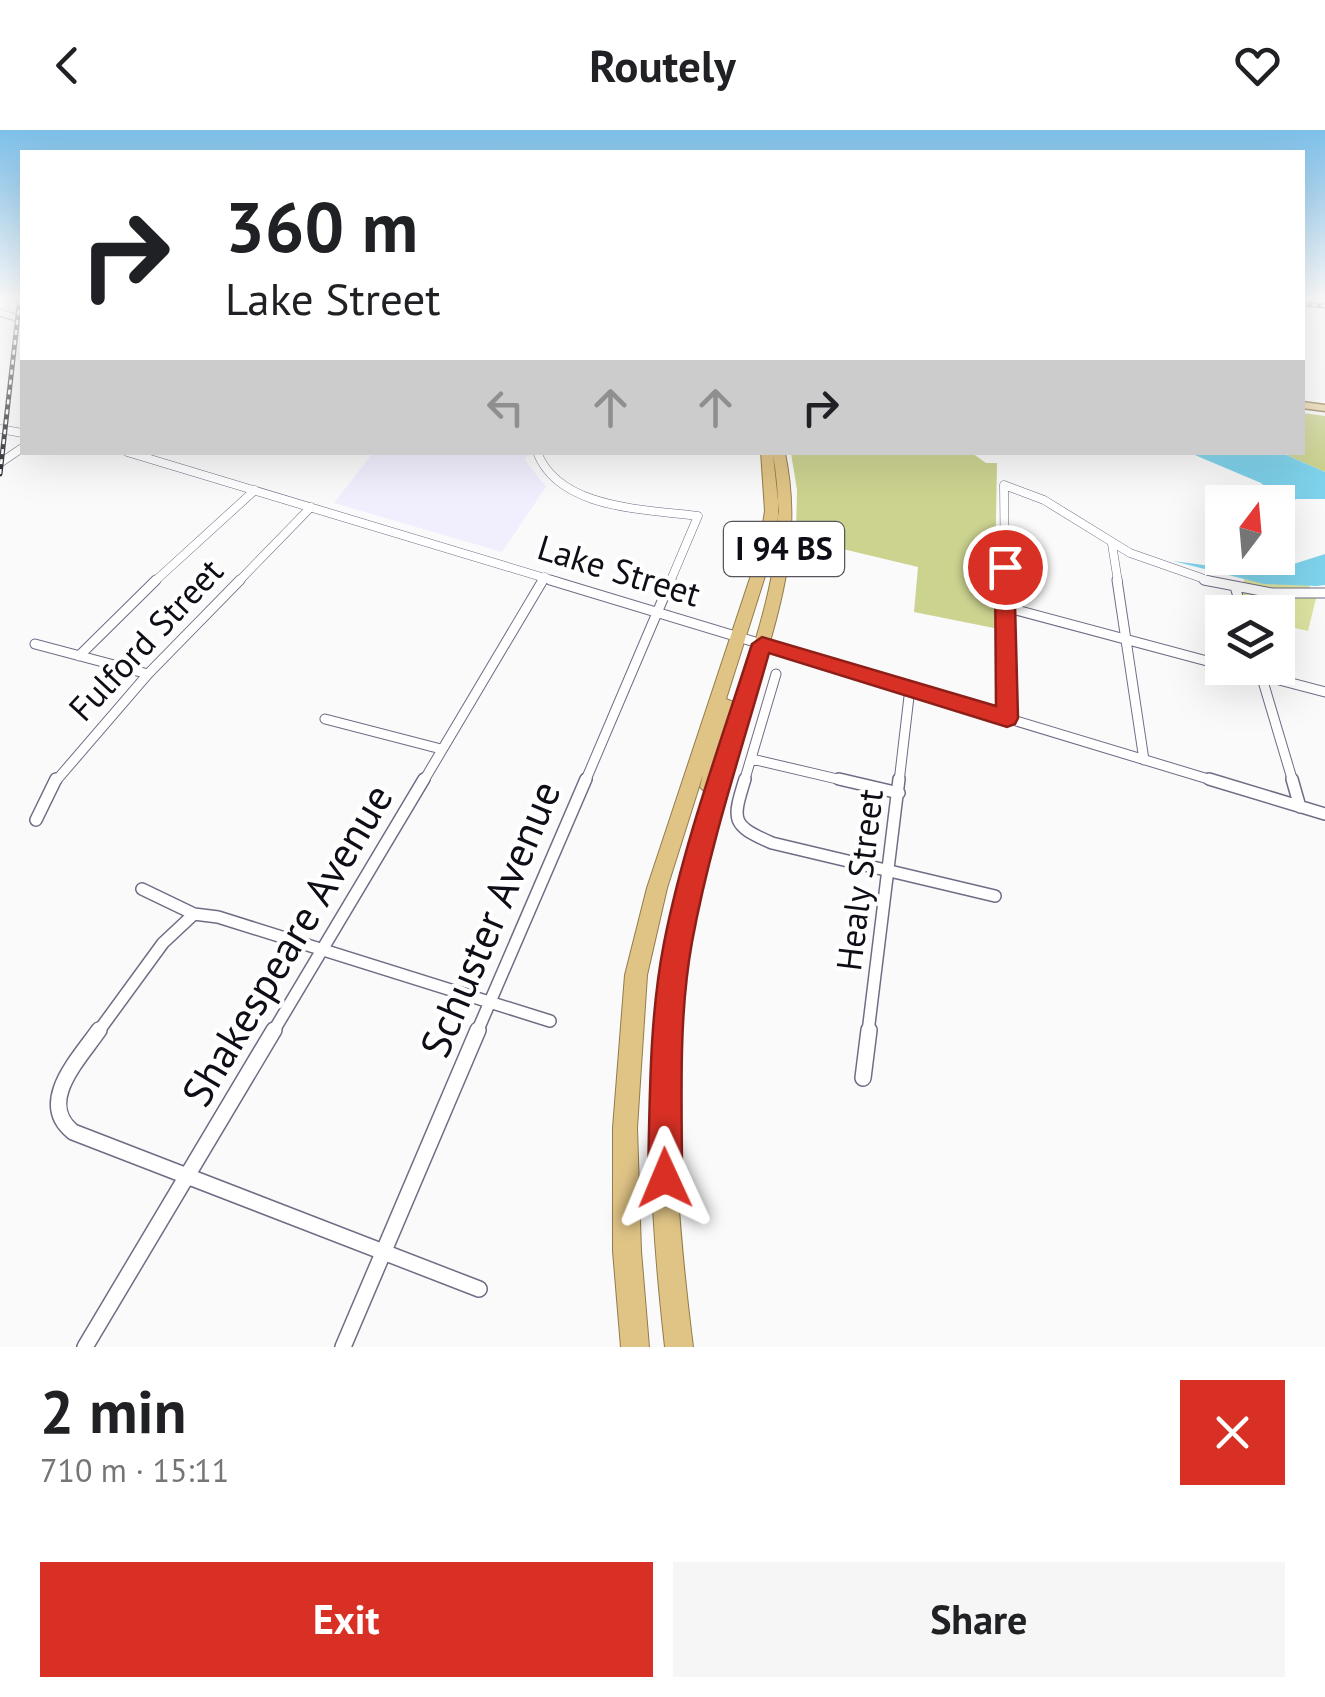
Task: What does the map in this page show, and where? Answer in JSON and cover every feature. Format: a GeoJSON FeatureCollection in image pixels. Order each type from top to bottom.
{"type":"FeatureCollection","features":[{"type":"Feature","properties":{"kind":"highway","name":"I 94 BS"},"geometry":{"type":"LineString","coordinates":[[636,1347],[627,1252],[625,1128],[636,975],[666,862],[772,571],[772,486],[767,455]]}},
{"type":"Feature","properties":{"kind":"highway","name":"I 94 BS"},"geometry":{"type":"LineString","coordinates":[[679,1347],[668,1258],[665,1189],[667,1036],[678,944],[750,640],[778,581],[786,532],[786,494],[780,455]]}},
{"type":"Feature","properties":{"kind":"street","name":"Lake Street"},"geometry":{"type":"LineString","coordinates":[[137,455],[657,610],[1324,816]]}},
{"type":"Feature","properties":{"kind":"street","name":"Schuster Avenue"},"geometry":{"type":"LineString","coordinates":[[343,1347],[698,516],[574,492],[544,472],[538,455]]}},
{"type":"Feature","properties":{"kind":"street"},"geometry":{"type":"LineString","coordinates":[[1007,718],[1004,485],[1027,490],[1112,544],[1235,586],[1284,594],[1325,593]]}},
{"type":"Feature","properties":{"kind":"street"},"geometry":{"type":"LineString","coordinates":[[79,656],[112,620],[254,490]]}},
{"type":"Feature","properties":{"kind":"street","name":"Fulford Street"},"geometry":{"type":"LineString","coordinates":[[36,820],[56,779],[148,674],[311,507]]}},
{"type":"Feature","properties":{"kind":"street"},"geometry":{"type":"LineString","coordinates":[[1112,544],[1144,760]]}},
{"type":"Feature","properties":{"kind":"street","name":"Shakespeare Avenue"},"geometry":{"type":"LineString","coordinates":[[86,1347],[545,578]]}},
{"type":"Feature","properties":{"kind":"street"},"geometry":{"type":"LineString","coordinates":[[1235,586],[1237,595]]}},
{"type":"Feature","properties":{"kind":"street"},"geometry":{"type":"LineString","coordinates":[[1006,607],[1205,660]]}},
{"type":"Feature","properties":{"kind":"street"},"geometry":{"type":"LineString","coordinates":[[35,644],[148,674]]}},
{"type":"Feature","properties":{"kind":"street"},"geometry":{"type":"LineString","coordinates":[[776,674],[735,815],[743,830],[792,849],[995,896]]}},
{"type":"Feature","properties":{"kind":"street"},"geometry":{"type":"LineString","coordinates":[[1295,682],[1325,692]]}},
{"type":"Feature","properties":{"kind":"street"},"geometry":{"type":"LineString","coordinates":[[1264,685],[1300,807]]}},
{"type":"Feature","properties":{"kind":"street","name":"Healy Street"},"geometry":{"type":"LineString","coordinates":[[863,1078],[910,688]]}},
{"type":"Feature","properties":{"kind":"street"},"geometry":{"type":"LineString","coordinates":[[325,720],[442,749]]}},
{"type":"Feature","properties":{"kind":"street"},"geometry":{"type":"LineString","coordinates":[[752,759],[898,793]]}},
{"type":"Feature","properties":{"kind":"street"},"geometry":{"type":"LineString","coordinates":[[142,889],[194,914],[218,917],[550,1021]]}},
{"type":"Feature","properties":{"kind":"street"},"geometry":{"type":"LineString","coordinates":[[194,914],[174,931],[60,1089],[56,1108],[62,1124],[74,1135],[478,1290]]}},
{"type":"Feature","properties":{"kind":"shaded area"},"geometry":{"type":"Polygon","coordinates":[[[371,455],[527,455],[525,460],[546,487],[502,552],[334,503],[371,455]]]}},
{"type":"Feature","properties":{"kind":"green space"},"geometry":{"type":"Polygon","coordinates":[[[1305,413],[1325,416],[1325,472],[1287,455],[1305,455],[1305,413]]]}},
{"type":"Feature","properties":{"kind":"green space"},"geometry":{"type":"Polygon","coordinates":[[[791,455],[975,455],[986,463],[997,463],[994,628],[914,612],[918,567],[822,544],[796,533],[797,490],[791,455]]]}},
{"type":"Feature","properties":{"kind":"green space"},"geometry":{"type":"Polygon","coordinates":[[[1244,579],[1309,585],[1316,598],[1308,631],[1295,628],[1295,595],[1243,595],[1244,579]]]}},
{"type":"Feature","properties":{"kind":"water"},"geometry":{"type":"Polygon","coordinates":[[[1195,455],[1287,455],[1325,472],[1325,499],[1295,500],[1295,485],[1263,485],[1195,455]]]}},
{"type":"Feature","properties":{"kind":"water"},"geometry":{"type":"Polygon","coordinates":[[[1325,554],[1325,585],[1264,584],[1228,575],[1295,575],[1295,564],[1325,554]]]}},
{"type":"Feature","properties":{"kind":"water"},"geometry":{"type":"Polygon","coordinates":[[[1173,561],[1205,565],[1205,569],[1173,561]]]}},
{"type":"Feature","properties":{"kind":"railway"},"geometry":{"type":"LineString","coordinates":[[0,474],[14,354]]}},
{"type":"Feature","properties":{"kind":"route"},"geometry":{"type":"LineString","coordinates":[[665,1178],[667,1036],[678,944],[698,857],[762,644],[1007,718],[1005,567]]}}]}
